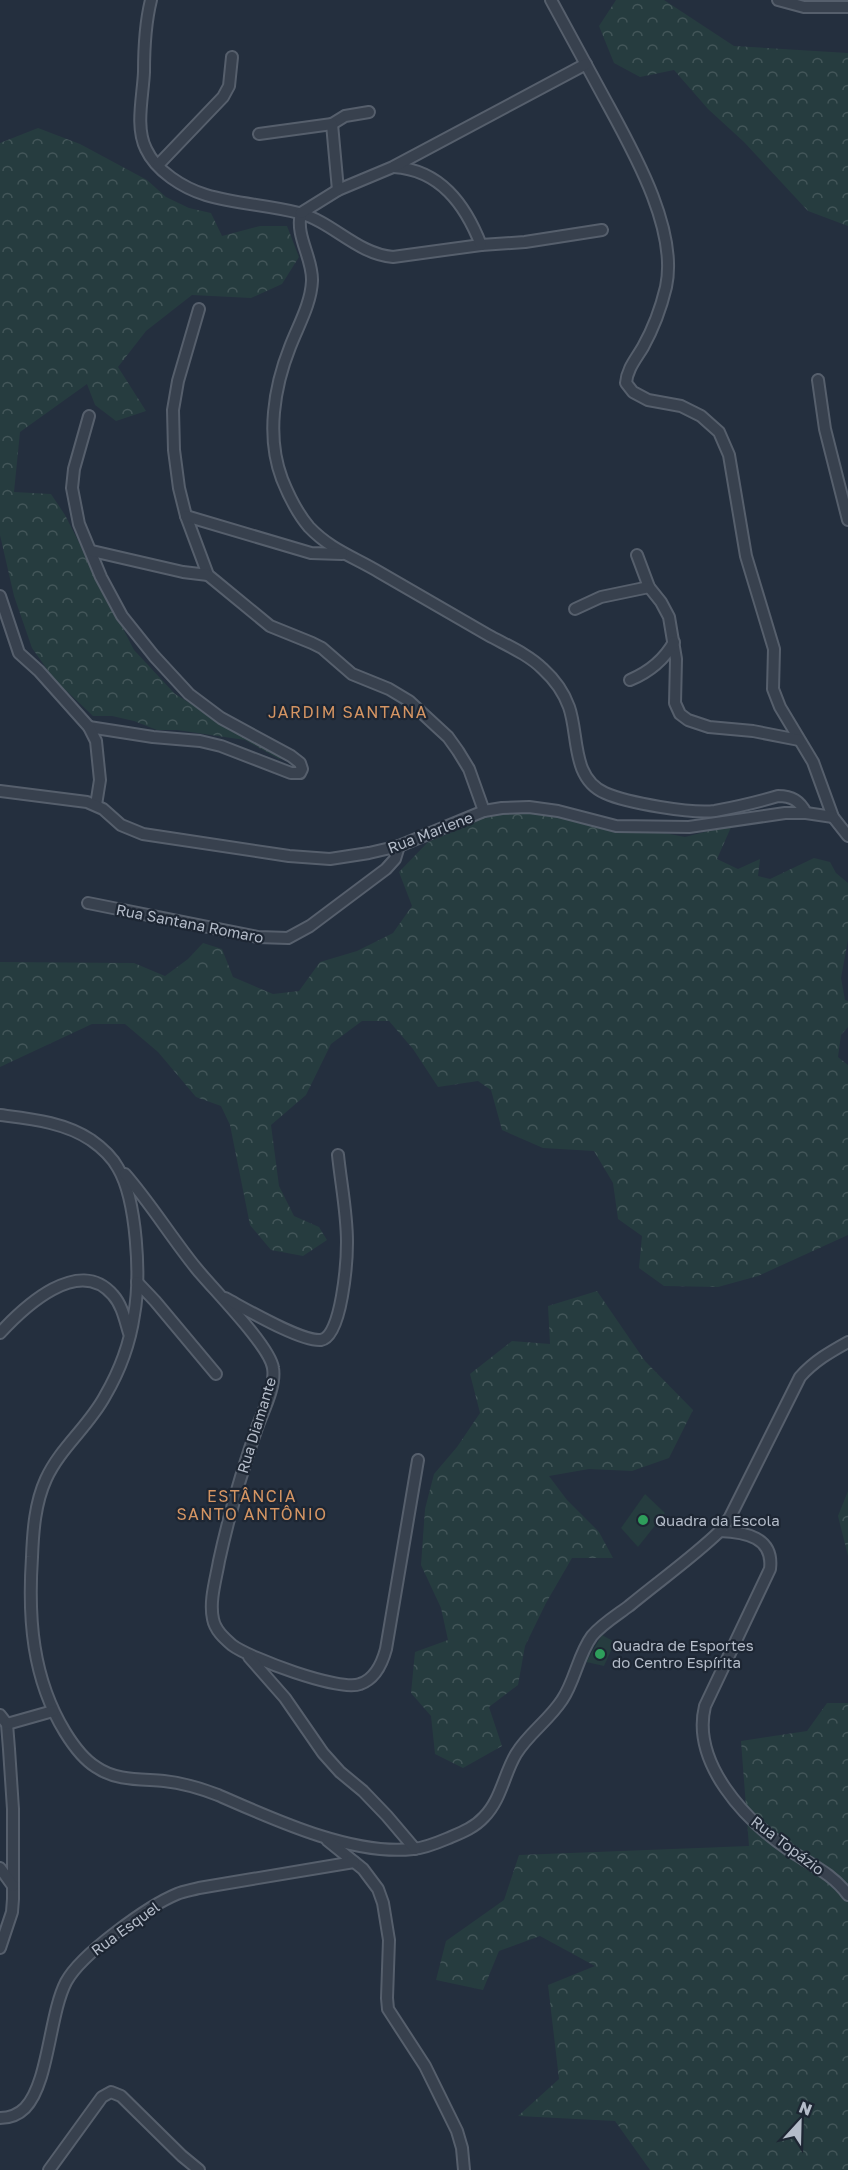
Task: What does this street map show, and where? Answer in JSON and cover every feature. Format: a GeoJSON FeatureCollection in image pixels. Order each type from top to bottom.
{"type":"FeatureCollection","features":[{"type":"Feature","properties":{"kind":"street"},"geometry":{"type":"LineString","coordinates":[[151,0],[144,50],[141,128],[145,148],[158,165],[180,184],[204,195],[301,213],[316,219],[366,250],[384,256],[525,242],[602,230]]}},
{"type":"Feature","properties":{"kind":"street"},"geometry":{"type":"LineString","coordinates":[[551,0],[629,144],[653,198],[668,261],[666,287],[657,317],[627,372],[626,383],[633,392],[648,400],[681,406],[701,416],[719,432],[729,455],[747,556],[774,649],[773,689],[780,707],[813,762],[833,817],[848,836]]}},
{"type":"Feature","properties":{"kind":"street"},"geometry":{"type":"LineString","coordinates":[[778,0],[804,7],[848,7]]}},
{"type":"Feature","properties":{"kind":"street"},"geometry":{"type":"LineString","coordinates":[[158,165],[223,97],[229,86],[232,57]]}},
{"type":"Feature","properties":{"kind":"street"},"geometry":{"type":"LineString","coordinates":[[586,64],[393,167],[338,190],[301,213],[300,230],[312,279],[307,306],[282,367],[276,398],[274,452],[282,479],[308,526],[342,554],[468,622],[542,668],[558,687],[570,708],[580,763],[589,781],[604,793],[652,805],[700,811],[714,811],[778,796],[789,796],[802,805],[807,813]]}},
{"type":"Feature","properties":{"kind":"street"},"geometry":{"type":"LineString","coordinates":[[259,134],[332,124],[345,116],[369,112]]}},
{"type":"Feature","properties":{"kind":"street"},"geometry":{"type":"LineString","coordinates":[[332,124],[338,190]]}},
{"type":"Feature","properties":{"kind":"street"},"geometry":{"type":"LineString","coordinates":[[393,167],[411,168],[438,182],[467,213],[481,245]]}},
{"type":"Feature","properties":{"kind":"street"},"geometry":{"type":"LineString","coordinates":[[199,309],[178,381],[173,410],[174,450],[179,488],[186,516],[208,575],[270,626],[322,648],[352,674],[389,689],[409,701],[448,737],[458,751],[469,769],[484,811]]}},
{"type":"Feature","properties":{"kind":"street"},"geometry":{"type":"LineString","coordinates":[[818,380],[825,429],[848,520]]}},
{"type":"Feature","properties":{"kind":"street"},"geometry":{"type":"LineString","coordinates":[[89,416],[76,457],[72,488],[80,524],[101,577],[122,616],[169,674],[189,694],[206,707],[300,763],[302,769],[297,774],[281,770],[221,746],[200,741],[153,737],[89,727]]}},
{"type":"Feature","properties":{"kind":"street"},"geometry":{"type":"LineString","coordinates":[[186,516],[310,553],[342,554]]}},
{"type":"Feature","properties":{"kind":"street"},"geometry":{"type":"LineString","coordinates":[[92,551],[183,573],[208,575]]}},
{"type":"Feature","properties":{"kind":"street"},"geometry":{"type":"LineString","coordinates":[[637,555],[649,587],[669,617],[676,659],[675,703],[680,714],[688,720],[709,726],[753,731],[799,740]]}},
{"type":"Feature","properties":{"kind":"street"},"geometry":{"type":"LineString","coordinates":[[575,609],[601,597],[649,587]]}},
{"type":"Feature","properties":{"kind":"street"},"geometry":{"type":"LineString","coordinates":[[0,596],[19,653],[39,671],[89,727],[96,741],[100,780],[96,805]]}},
{"type":"Feature","properties":{"kind":"street"},"geometry":{"type":"LineString","coordinates":[[630,680],[642,675],[662,660],[674,642]]}},
{"type":"Feature","properties":{"kind":"street","name":"Rua Marlene"},"geometry":{"type":"LineString","coordinates":[[0,791],[76,800],[96,805],[121,825],[137,832],[289,856],[330,859],[399,846],[484,811],[502,808],[529,807],[558,811],[616,826],[706,825],[775,814],[807,813],[833,817]]}},
{"type":"Feature","properties":{"kind":"street","name":"Rua Santana Romaro"},"geometry":{"type":"LineString","coordinates":[[88,903],[258,937],[288,938],[310,926],[386,869],[395,859],[399,846]]}},
{"type":"Feature","properties":{"kind":"street","name":"Rua Diamante"},"geometry":{"type":"LineString","coordinates":[[0,1115],[49,1123],[90,1139],[117,1164],[149,1203],[195,1267],[265,1349],[273,1368],[271,1388],[229,1517],[212,1607],[213,1621],[219,1632],[232,1645],[247,1654],[342,1686],[359,1685],[373,1676],[379,1668],[386,1649],[418,1460]]}},
{"type":"Feature","properties":{"kind":"street"},"geometry":{"type":"LineString","coordinates":[[217,1293],[287,1329],[312,1339],[327,1338],[338,1319],[346,1242],[338,1155]]}},
{"type":"Feature","properties":{"kind":"street"},"geometry":{"type":"LineString","coordinates":[[117,1164],[125,1181],[130,1203],[136,1249],[135,1313],[130,1335],[116,1376],[105,1397],[46,1479],[34,1519],[30,1578],[31,1629],[37,1662],[53,1711],[83,1756],[105,1773],[125,1778],[191,1786],[278,1821],[346,1843],[373,1848],[415,1849],[458,1834],[482,1820],[497,1799],[518,1751],[563,1699],[592,1636],[720,1531],[735,1508],[800,1377],[819,1359],[848,1342]]}},
{"type":"Feature","properties":{"kind":"street"},"geometry":{"type":"LineString","coordinates":[[0,1333],[33,1301],[49,1291],[64,1284],[85,1280],[105,1288],[114,1296],[121,1307],[130,1335]]}},
{"type":"Feature","properties":{"kind":"street"},"geometry":{"type":"LineString","coordinates":[[137,1282],[156,1301],[216,1374]]}},
{"type":"Feature","properties":{"kind":"street","name":"Rua Topázio"},"geometry":{"type":"LineString","coordinates":[[720,1531],[743,1533],[754,1538],[764,1545],[771,1559],[770,1569],[705,1706],[702,1726],[706,1751],[722,1780],[747,1815],[789,1849],[836,1880],[847,1893]]}},
{"type":"Feature","properties":{"kind":"street"},"geometry":{"type":"LineString","coordinates":[[247,1654],[285,1698],[323,1753],[387,1816],[415,1849]]}},
{"type":"Feature","properties":{"kind":"street"},"geometry":{"type":"LineString","coordinates":[[0,1948],[12,1912],[13,1886],[13,1809],[3,1719],[53,1711]]}},
{"type":"Feature","properties":{"kind":"street"},"geometry":{"type":"LineString","coordinates":[[322,1836],[372,1878],[383,1903],[389,1940],[388,2009],[425,2066],[457,2131],[462,2148],[464,2170]]}},
{"type":"Feature","properties":{"kind":"street","name":"Rua Esquel"},"geometry":{"type":"LineString","coordinates":[[0,2118],[16,2115],[31,2100],[47,2052],[58,2004],[67,1982],[81,1961],[103,1942],[158,1904],[177,1894],[199,1888],[354,1862]]}},
{"type":"Feature","properties":{"kind":"street"},"geometry":{"type":"LineString","coordinates":[[0,1868],[13,1886]]}},
{"type":"Feature","properties":{"kind":"street"},"geometry":{"type":"LineString","coordinates":[[49,2170],[102,2097],[111,2092],[121,2096],[199,2170]]}},
{"type":"Feature","properties":{"kind":"green space"},"geometry":{"type":"Polygon","coordinates":[[[616,0],[664,0],[734,46],[848,53],[848,226],[808,211],[744,142],[708,109],[674,70],[640,77],[614,63],[599,26],[616,0]]]}},
{"type":"Feature","properties":{"kind":"green space"},"geometry":{"type":"Polygon","coordinates":[[[38,128],[80,144],[147,180],[166,197],[189,208],[211,213],[222,236],[260,226],[287,226],[299,257],[282,284],[251,298],[192,295],[146,331],[118,367],[146,411],[116,421],[95,405],[87,384],[20,432],[14,492],[51,494],[65,515],[134,650],[175,694],[284,758],[279,759],[245,740],[177,730],[157,730],[112,716],[93,716],[54,679],[32,648],[14,596],[0,535],[0,143],[38,128]]]}},
{"type":"Feature","properties":{"kind":"green space"},"geometry":{"type":"Polygon","coordinates":[[[536,811],[554,813],[577,822],[619,831],[649,830],[685,837],[732,825],[717,859],[738,869],[760,859],[758,876],[770,879],[814,858],[830,862],[836,873],[848,883],[848,940],[841,978],[845,1000],[848,1001],[848,1027],[841,1035],[838,1057],[848,1065],[848,1235],[758,1276],[718,1287],[664,1286],[639,1268],[642,1236],[618,1219],[613,1183],[594,1151],[543,1148],[502,1130],[491,1090],[478,1081],[438,1087],[413,1049],[389,1021],[362,1021],[331,1044],[306,1095],[271,1125],[279,1186],[294,1216],[319,1227],[327,1240],[303,1256],[271,1250],[250,1225],[230,1125],[221,1106],[196,1097],[158,1052],[125,1024],[92,1024],[0,1067],[0,962],[134,963],[165,976],[188,959],[203,943],[222,949],[233,977],[273,994],[299,991],[320,962],[357,951],[393,933],[412,906],[399,872],[428,842],[468,826],[487,813],[536,811]]]}},
{"type":"Feature","properties":{"kind":"green space"},"geometry":{"type":"Polygon","coordinates":[[[597,1291],[645,1361],[693,1410],[669,1458],[632,1471],[589,1469],[549,1476],[567,1500],[599,1532],[613,1558],[572,1558],[525,1646],[518,1685],[489,1707],[502,1746],[463,1768],[435,1754],[431,1716],[411,1693],[415,1652],[448,1640],[441,1608],[421,1565],[425,1509],[434,1474],[457,1447],[480,1413],[470,1374],[512,1341],[550,1344],[548,1306],[597,1291]]]}},
{"type":"Feature","properties":{"kind":"green space"},"geometry":{"type":"Polygon","coordinates":[[[848,1491],[848,1556],[838,1516],[848,1491]]]}},
{"type":"Feature","properties":{"kind":"green space","name":"Quadra da Escola"},"geometry":{"type":"Polygon","coordinates":[[[645,1494],[665,1513],[638,1547],[621,1528],[645,1494]]]}},
{"type":"Feature","properties":{"kind":"green space","name":"Quadra de Esportes do Centro Espírita"},"geometry":{"type":"Polygon","coordinates":[[[602,1635],[615,1642],[604,1666],[586,1662],[602,1635]]]}},
{"type":"Feature","properties":{"kind":"green space"},"geometry":{"type":"Polygon","coordinates":[[[827,1703],[848,1703],[848,2170],[650,2170],[615,2121],[518,2116],[559,2079],[548,1985],[595,1966],[540,1936],[499,1951],[483,1990],[436,1980],[446,1941],[504,1900],[519,1855],[749,1846],[741,1741],[807,1731],[827,1703]]]}},
{"type":"Feature","properties":{"kind":"place","name":"Quadra da Escola"},"geometry":{"type":"Point","coordinates":[643,1520]}},
{"type":"Feature","properties":{"kind":"place","name":"Quadra de Esportes do Centro Espírita"},"geometry":{"type":"Point","coordinates":[600,1654]}},
{"type":"Feature","properties":{"kind":"district","name":"JARDIM SANTANA"},"geometry":{"type":"Point","coordinates":[348,712]}},
{"type":"Feature","properties":{"kind":"district","name":"ESTÂNCIA SANTO ANTÔNIO"},"geometry":{"type":"Point","coordinates":[252,1505]}}]}
